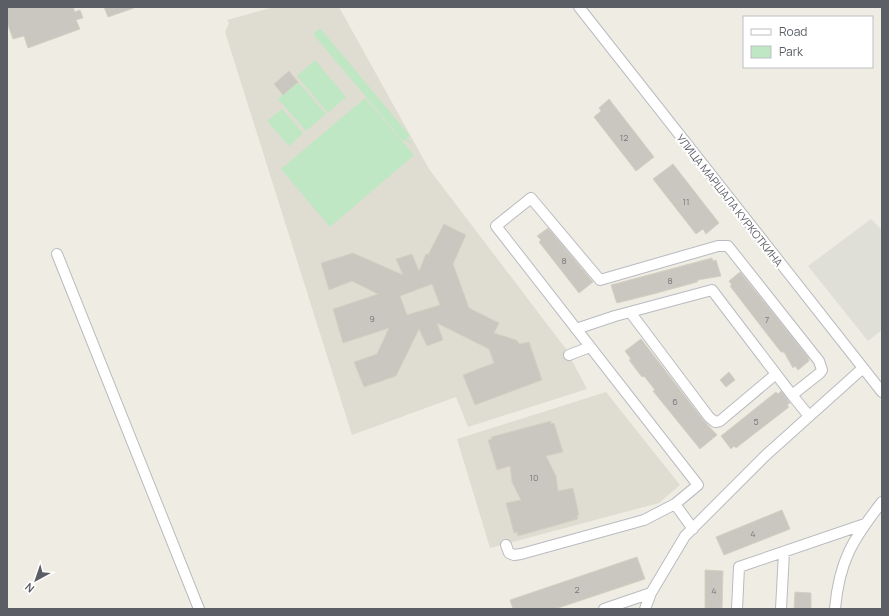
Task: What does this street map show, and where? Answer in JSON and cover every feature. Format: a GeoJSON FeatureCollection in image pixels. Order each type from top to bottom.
{"type":"FeatureCollection","features":[{"type":"Feature","properties":{"kind":"street","name":"УЛИЦА МАРШАЛА КУРКОТКИНА"},"geometry":{"type":"LineString","coordinates":[[579,7],[882,392]]}},
{"type":"Feature","properties":{"kind":"street"},"geometry":{"type":"LineString","coordinates":[[506,545],[509,553],[514,555],[521,554],[644,520],[675,504],[698,485],[496,226],[531,198],[600,280],[718,246],[728,246],[819,361],[822,370],[820,373],[792,395]]}},
{"type":"Feature","properties":{"kind":"street"},"geometry":{"type":"LineString","coordinates":[[57,254],[199,609]]}},
{"type":"Feature","properties":{"kind":"street"},"geometry":{"type":"LineString","coordinates":[[576,329],[630,312],[712,290],[809,416]]}},
{"type":"Feature","properties":{"kind":"street"},"geometry":{"type":"LineString","coordinates":[[630,312],[709,417],[716,422],[720,421],[776,374]]}},
{"type":"Feature","properties":{"kind":"street"},"geometry":{"type":"LineString","coordinates":[[569,355],[590,347]]}},
{"type":"Feature","properties":{"kind":"street"},"geometry":{"type":"LineString","coordinates":[[645,609],[651,593],[685,536],[766,455],[863,368]]}},
{"type":"Feature","properties":{"kind":"street"},"geometry":{"type":"LineString","coordinates":[[836,609],[837,583],[842,567],[850,549],[865,524],[882,502]]}},
{"type":"Feature","properties":{"kind":"street"},"geometry":{"type":"LineString","coordinates":[[675,504],[693,529]]}},
{"type":"Feature","properties":{"kind":"street"},"geometry":{"type":"LineString","coordinates":[[737,609],[739,567],[865,524]]}},
{"type":"Feature","properties":{"kind":"street"},"geometry":{"type":"LineString","coordinates":[[781,609],[784,552]]}},
{"type":"Feature","properties":{"kind":"street"},"geometry":{"type":"LineString","coordinates":[[604,609],[651,593]]}},
{"type":"Feature","properties":{"kind":"shaded area"},"geometry":{"type":"Polygon","coordinates":[[[274,7],[339,7],[429,169],[566,349],[587,389],[468,427],[456,397],[352,435],[225,32],[229,23],[227,20],[274,7]]]}},
{"type":"Feature","properties":{"kind":"shaded area"},"geometry":{"type":"Polygon","coordinates":[[[871,219],[882,230],[882,330],[868,341],[808,266],[871,219]]]}},
{"type":"Feature","properties":{"kind":"shaded area"},"geometry":{"type":"Polygon","coordinates":[[[606,392],[680,485],[659,503],[490,548],[457,439],[606,392]]]}},
{"type":"Feature","properties":{"kind":"green space"},"geometry":{"type":"Polygon","coordinates":[[[320,28],[410,136],[407,138],[411,142],[410,144],[406,139],[403,141],[313,34],[320,28]]]}},
{"type":"Feature","properties":{"kind":"green space"},"geometry":{"type":"Polygon","coordinates":[[[315,60],[346,97],[328,113],[297,76],[315,60]]]}},
{"type":"Feature","properties":{"kind":"green space"},"geometry":{"type":"Polygon","coordinates":[[[298,82],[326,114],[306,131],[278,99],[298,82]]]}},
{"type":"Feature","properties":{"kind":"green space"},"geometry":{"type":"Polygon","coordinates":[[[365,98],[414,155],[330,227],[281,169],[365,98]]]}},
{"type":"Feature","properties":{"kind":"green space"},"geometry":{"type":"Polygon","coordinates":[[[282,109],[303,133],[289,146],[267,121],[282,109]]]}},
{"type":"Feature","properties":{"kind":"building"},"geometry":{"type":"Polygon","coordinates":[[[7,7],[73,7],[75,12],[80,10],[83,18],[76,20],[80,29],[28,48],[24,36],[13,39],[7,22],[7,7]]]}},
{"type":"Feature","properties":{"kind":"building"},"geometry":{"type":"Polygon","coordinates":[[[104,7],[133,7],[134,8],[108,17],[104,7]]]}},
{"type":"Feature","properties":{"kind":"building"},"geometry":{"type":"Polygon","coordinates":[[[289,71],[298,82],[283,95],[274,84],[289,71]]]}},
{"type":"Feature","properties":{"kind":"building"},"geometry":{"type":"Polygon","coordinates":[[[609,99],[654,157],[636,171],[594,117],[601,111],[599,108],[609,99]]]}},
{"type":"Feature","properties":{"kind":"building"},"geometry":{"type":"Polygon","coordinates":[[[673,164],[719,223],[706,234],[703,229],[696,234],[653,179],[673,164]]]}},
{"type":"Feature","properties":{"kind":"building"},"geometry":{"type":"Polygon","coordinates":[[[444,224],[466,235],[453,264],[469,308],[499,323],[494,333],[516,340],[520,344],[529,342],[542,380],[475,405],[463,375],[494,363],[489,349],[437,323],[443,340],[427,346],[419,329],[396,376],[364,387],[354,362],[377,354],[389,328],[343,343],[333,309],[378,294],[352,281],[329,290],[321,263],[353,253],[403,275],[396,259],[412,254],[419,271],[426,254],[428,255],[444,224]],[[432,284],[400,296],[407,315],[440,305],[432,284]]]}},
{"type":"Feature","properties":{"kind":"building"},"geometry":{"type":"Polygon","coordinates":[[[548,228],[593,282],[579,293],[539,242],[541,240],[537,236],[548,228]]]}},
{"type":"Feature","properties":{"kind":"building"},"geometry":{"type":"Polygon","coordinates":[[[712,258],[713,261],[716,260],[721,276],[698,280],[697,282],[617,303],[616,301],[611,285],[712,258]]]}},
{"type":"Feature","properties":{"kind":"building"},"geometry":{"type":"Polygon","coordinates":[[[740,272],[808,357],[809,361],[798,370],[795,366],[793,368],[784,352],[781,352],[730,286],[732,285],[729,281],[740,272]]]}},
{"type":"Feature","properties":{"kind":"building"},"geometry":{"type":"Polygon","coordinates":[[[641,339],[704,421],[717,435],[700,449],[653,391],[655,390],[644,376],[642,377],[629,360],[631,359],[625,351],[641,339]]]}},
{"type":"Feature","properties":{"kind":"building"},"geometry":{"type":"Polygon","coordinates":[[[729,372],[735,380],[726,387],[720,380],[729,372]]]}},
{"type":"Feature","properties":{"kind":"building"},"geometry":{"type":"Polygon","coordinates":[[[781,391],[790,403],[787,405],[789,407],[736,448],[734,446],[731,449],[721,436],[776,392],[778,394],[781,391]]]}},
{"type":"Feature","properties":{"kind":"building"},"geometry":{"type":"Polygon","coordinates":[[[551,421],[551,424],[554,423],[563,452],[546,456],[556,476],[558,491],[573,488],[579,515],[577,515],[578,519],[518,536],[517,532],[514,533],[506,503],[521,500],[512,482],[510,466],[497,470],[488,440],[492,439],[491,437],[551,421]]]}},
{"type":"Feature","properties":{"kind":"building"},"geometry":{"type":"Polygon","coordinates":[[[782,510],[790,529],[724,555],[716,537],[782,510]]]}},
{"type":"Feature","properties":{"kind":"building"},"geometry":{"type":"Polygon","coordinates":[[[637,557],[645,579],[555,609],[513,609],[510,600],[637,557]]]}},
{"type":"Feature","properties":{"kind":"building"},"geometry":{"type":"Polygon","coordinates":[[[705,570],[723,571],[722,609],[705,609],[705,570]]]}},
{"type":"Feature","properties":{"kind":"building"},"geometry":{"type":"Polygon","coordinates":[[[795,592],[811,593],[811,609],[794,609],[795,592]]]}}]}
